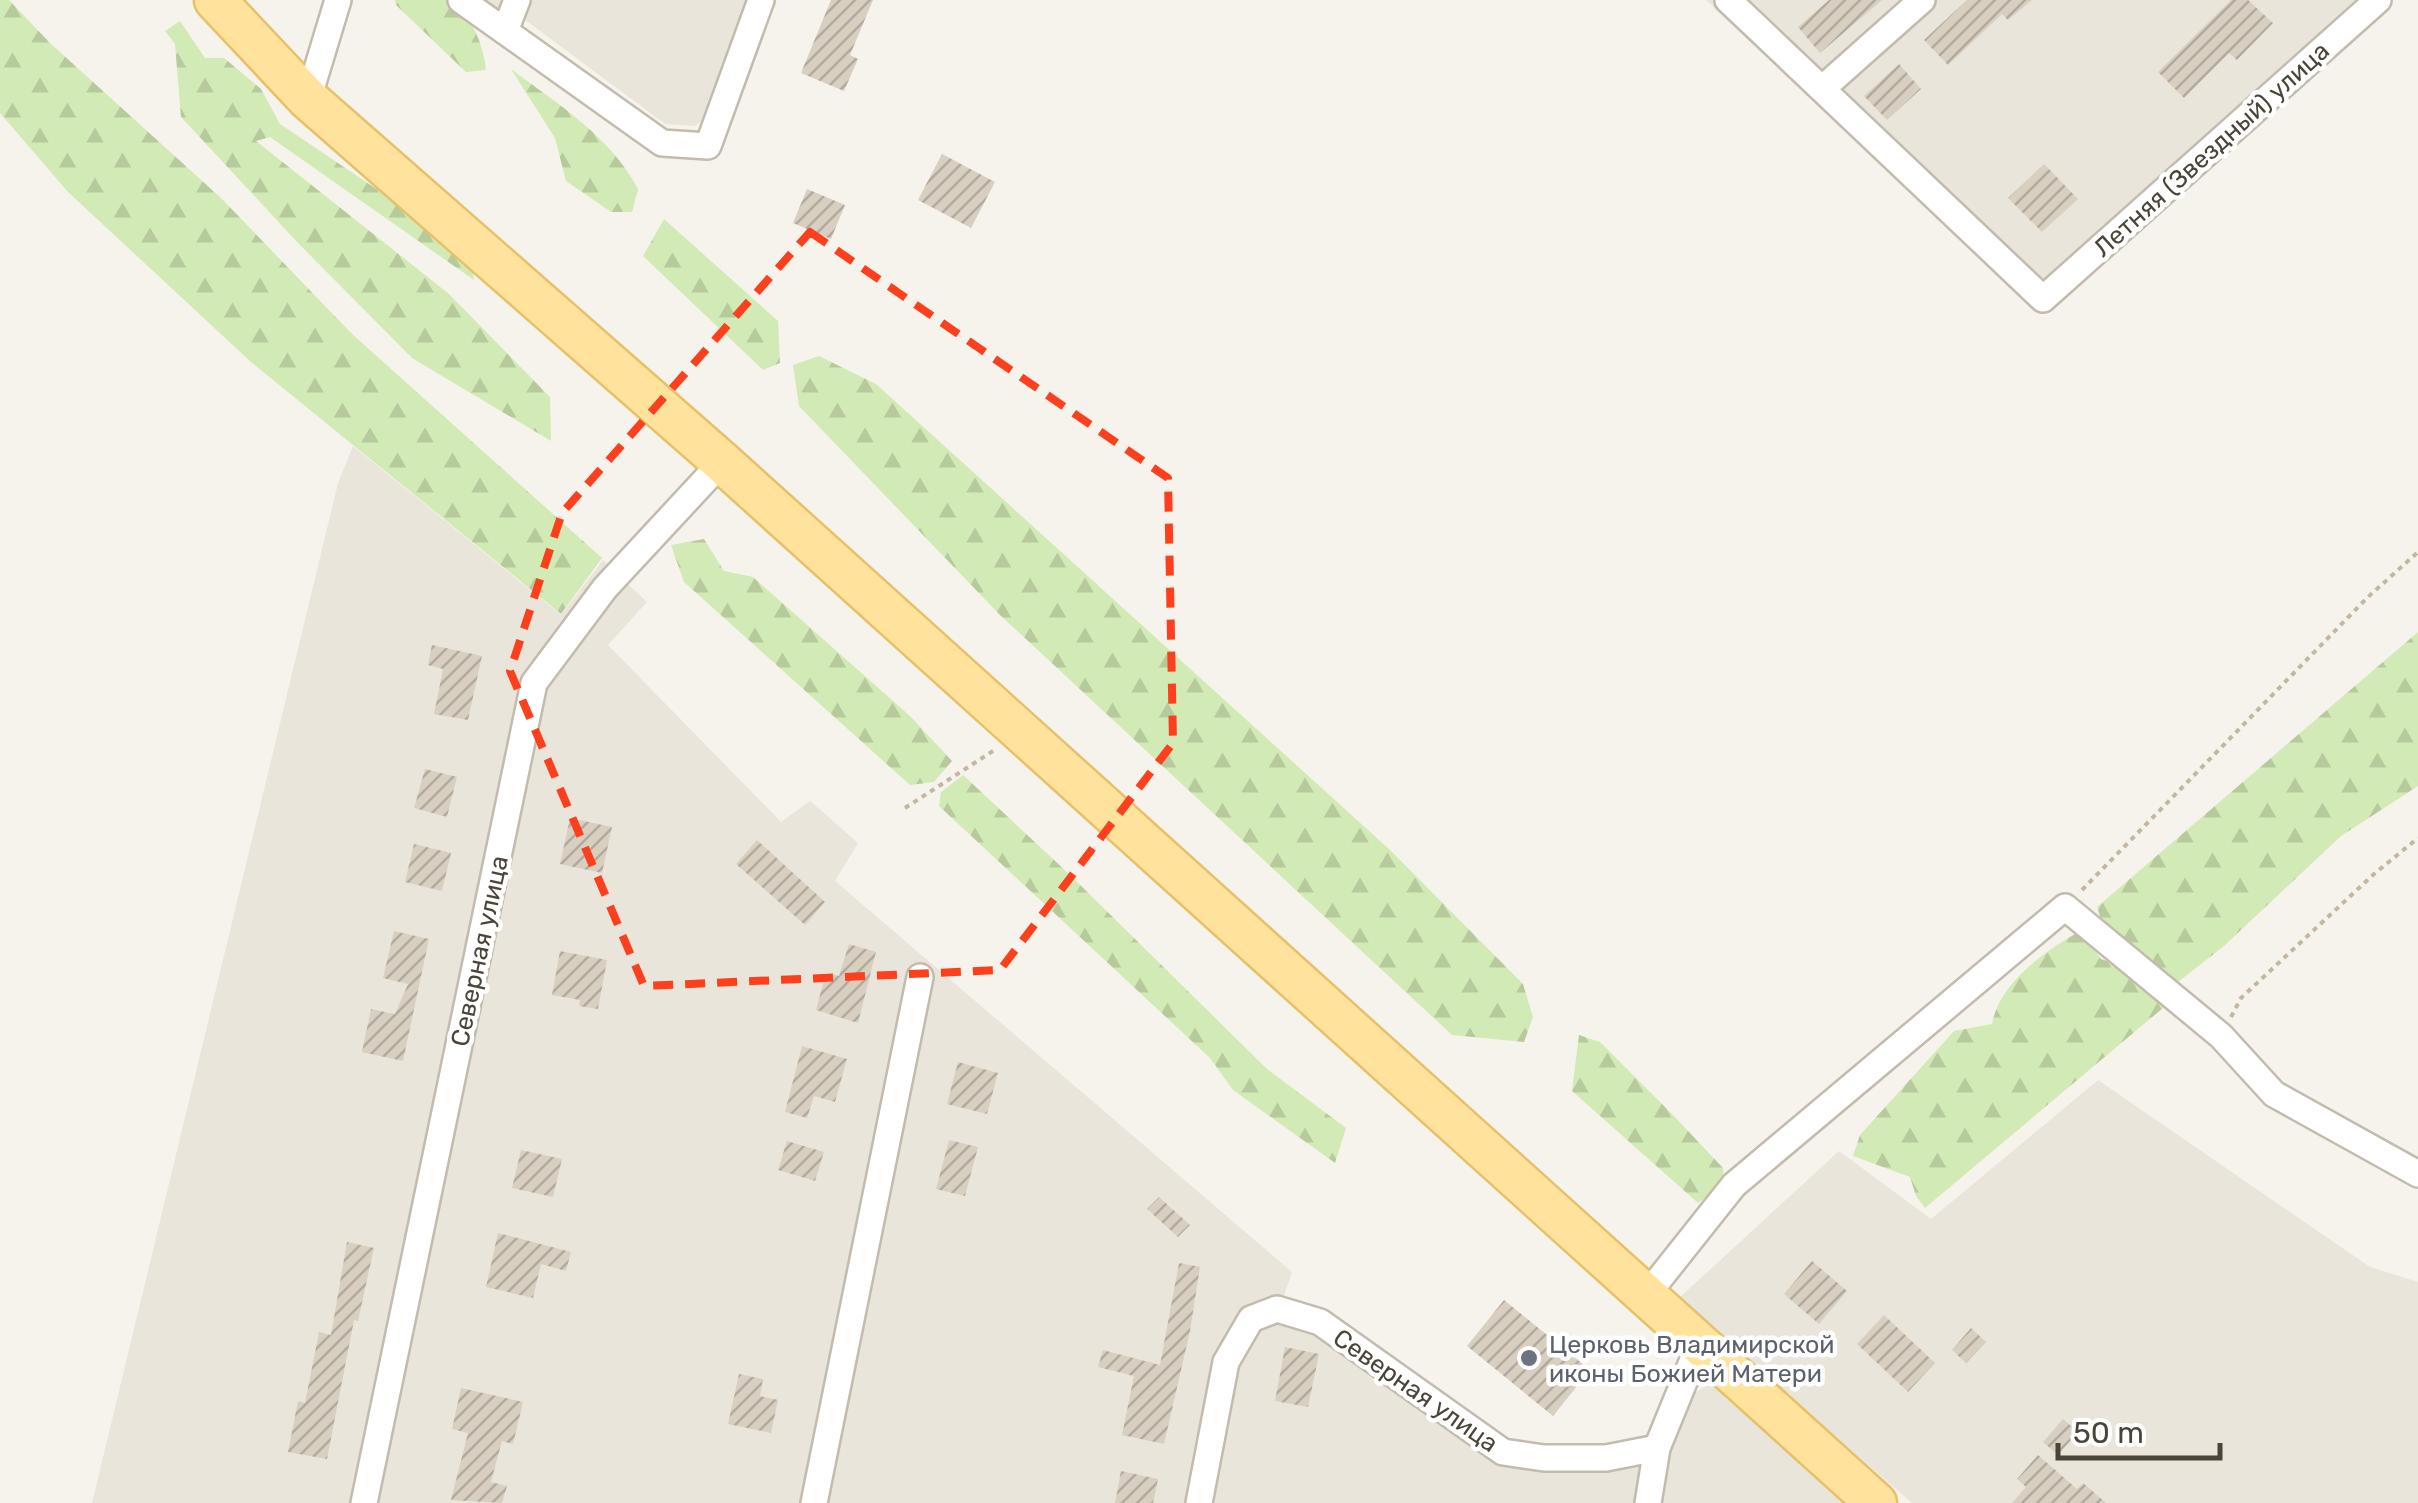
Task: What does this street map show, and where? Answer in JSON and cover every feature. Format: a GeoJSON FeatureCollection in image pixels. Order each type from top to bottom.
{"type":"FeatureCollection","features":[{"type":"Feature","properties":{"kind":"main road"},"geometry":{"type":"LineString","coordinates":[[215,0],[308,99],[722,462],[1876,1503]]}},
{"type":"Feature","properties":{"kind":"street"},"geometry":{"type":"LineString","coordinates":[[308,99],[338,0]]}},
{"type":"Feature","properties":{"kind":"street"},"geometry":{"type":"LineString","coordinates":[[461,0],[662,143],[708,146],[762,0]]}},
{"type":"Feature","properties":{"kind":"street"},"geometry":{"type":"LineString","coordinates":[[505,31],[517,0]]}},
{"type":"Feature","properties":{"kind":"street"},"geometry":{"type":"LineString","coordinates":[[1728,0],[1823,88],[1922,0]]}},
{"type":"Feature","properties":{"kind":"street","name":"Летняя (Звездный) улица"},"geometry":{"type":"LineString","coordinates":[[1823,88],[2043,299],[2378,0]]}},
{"type":"Feature","properties":{"kind":"street","name":"Северная улица"},"geometry":{"type":"LineString","coordinates":[[364,1503],[534,683],[605,588],[722,462]]}},
{"type":"Feature","properties":{"kind":"street"},"geometry":{"type":"LineString","coordinates":[[1645,1297],[1734,1185],[2065,907],[2221,1036],[2274,1094],[2418,1174]]}},
{"type":"Feature","properties":{"kind":"street"},"geometry":{"type":"LineString","coordinates":[[814,1503],[920,977]]}},
{"type":"Feature","properties":{"kind":"street","name":"Северная улица"},"geometry":{"type":"LineString","coordinates":[[1199,1503],[1226,1362],[1251,1319],[1276,1310],[1320,1322],[1503,1452],[1544,1458],[1606,1458],[1658,1448]]}},
{"type":"Feature","properties":{"kind":"street"},"geometry":{"type":"LineString","coordinates":[[1648,1503],[1658,1448],[1698,1346]]}},
{"type":"Feature","properties":{"kind":"path"},"geometry":{"type":"LineString","coordinates":[[2065,907],[2368,597],[2418,552]]}},
{"type":"Feature","properties":{"kind":"path"},"geometry":{"type":"LineString","coordinates":[[905,808],[1022,733]]}},
{"type":"Feature","properties":{"kind":"path"},"geometry":{"type":"LineString","coordinates":[[2221,1036],[2240,998],[2418,838]]}},
{"type":"Feature","properties":{"kind":"highlighted area"},"geometry":{"type":"Polygon","coordinates":[[[810,232],[1168,478],[1173,743],[1000,970],[644,986],[510,671],[562,513],[810,232]]]}},
{"type":"Feature","properties":{"kind":"shaded area"},"geometry":{"type":"Polygon","coordinates":[[[481,0],[754,0],[721,89],[705,118],[695,126],[665,124],[524,19],[493,9],[481,0]]]}},
{"type":"Feature","properties":{"kind":"shaded area"},"geometry":{"type":"Polygon","coordinates":[[[1706,0],[2389,0],[2044,309],[1706,0]]]}},
{"type":"Feature","properties":{"kind":"shaded area"},"geometry":{"type":"Polygon","coordinates":[[[353,446],[561,615],[603,560],[647,602],[608,645],[781,822],[810,801],[858,843],[835,881],[1292,1272],[1277,1316],[1316,1326],[1500,1457],[1652,1455],[1644,1503],[92,1503],[338,483],[353,446]]]}},
{"type":"Feature","properties":{"kind":"shaded area"},"geometry":{"type":"Polygon","coordinates":[[[2098,1080],[2370,1267],[2418,1282],[2418,1503],[1912,1503],[1678,1299],[1839,1151],[1931,1219],[2098,1080]]]}},
{"type":"Feature","properties":{"kind":"shaded area"},"geometry":{"type":"Polygon","coordinates":[[[1706,1385],[1726,1388],[1856,1503],[1655,1503],[1663,1457],[1687,1399],[1706,1385]]]}},
{"type":"Feature","properties":{"kind":"green space"},"geometry":{"type":"Polygon","coordinates":[[[0,0],[9,0],[50,43],[221,198],[352,334],[602,558],[561,614],[251,362],[68,192],[0,113],[0,0]]]}},
{"type":"Feature","properties":{"kind":"green space"},"geometry":{"type":"Polygon","coordinates":[[[395,0],[446,0],[455,4],[474,29],[486,70],[466,72],[395,0]]]}},
{"type":"Feature","properties":{"kind":"green space"},"geometry":{"type":"Polygon","coordinates":[[[180,21],[205,58],[224,58],[261,89],[280,124],[470,252],[474,280],[270,137],[256,141],[449,294],[550,397],[551,441],[412,358],[181,117],[175,44],[165,31],[180,21]]]}},
{"type":"Feature","properties":{"kind":"green space"},"geometry":{"type":"Polygon","coordinates":[[[511,69],[582,123],[613,153],[638,189],[632,212],[611,212],[566,181],[555,138],[511,69]]]}},
{"type":"Feature","properties":{"kind":"green space"},"geometry":{"type":"Polygon","coordinates":[[[664,219],[778,321],[780,363],[763,370],[643,256],[664,219]]]}},
{"type":"Feature","properties":{"kind":"green space"},"geometry":{"type":"Polygon","coordinates":[[[819,356],[876,384],[1389,849],[1523,984],[1533,1017],[1524,1042],[1452,1035],[1000,615],[799,406],[793,365],[819,356]]]}},
{"type":"Feature","properties":{"kind":"green space"},"geometry":{"type":"Polygon","coordinates":[[[704,539],[724,571],[753,577],[910,716],[952,761],[934,782],[910,785],[684,582],[671,545],[704,539]]]}},
{"type":"Feature","properties":{"kind":"green space"},"geometry":{"type":"Polygon","coordinates":[[[2418,632],[2418,786],[2341,836],[2224,946],[2169,989],[2110,946],[2097,907],[2418,632]]]}},
{"type":"Feature","properties":{"kind":"green space"},"geometry":{"type":"Polygon","coordinates":[[[963,775],[1267,1069],[1346,1128],[1335,1163],[1233,1090],[1210,1058],[939,806],[941,792],[963,775]]]}},
{"type":"Feature","properties":{"kind":"green space"},"geometry":{"type":"Polygon","coordinates":[[[2080,931],[2101,959],[2141,972],[2163,1008],[1925,1208],[1910,1177],[1853,1156],[1860,1135],[1954,1031],[1992,1024],[1996,1009],[2014,982],[2039,958],[2080,931]]]}},
{"type":"Feature","properties":{"kind":"green space"},"geometry":{"type":"Polygon","coordinates":[[[1579,1035],[1600,1042],[1672,1114],[1723,1168],[1724,1186],[1698,1203],[1572,1091],[1579,1035]]]}},
{"type":"Feature","properties":{"kind":"building"},"geometry":{"type":"Polygon","coordinates":[[[831,0],[873,0],[850,55],[858,59],[844,91],[801,73],[831,0]]]}},
{"type":"Feature","properties":{"kind":"building"},"geometry":{"type":"Polygon","coordinates":[[[1829,0],[1882,0],[1820,53],[1798,27],[1829,0]]]}},
{"type":"Feature","properties":{"kind":"building"},"geometry":{"type":"Polygon","coordinates":[[[1967,0],[2032,0],[2008,20],[2002,14],[1948,65],[1924,40],[1967,0]]]}},
{"type":"Feature","properties":{"kind":"building"},"geometry":{"type":"Polygon","coordinates":[[[2231,0],[2248,0],[2273,23],[2237,60],[2229,53],[2184,98],[2158,72],[2231,0]]]}},
{"type":"Feature","properties":{"kind":"building"},"geometry":{"type":"Polygon","coordinates":[[[1899,64],[1921,89],[1887,120],[1864,96],[1899,64]]]}},
{"type":"Feature","properties":{"kind":"building"},"geometry":{"type":"Polygon","coordinates":[[[942,154],[995,182],[971,228],[918,200],[942,154]]]}},
{"type":"Feature","properties":{"kind":"building"},"geometry":{"type":"Polygon","coordinates":[[[2044,164],[2078,199],[2042,232],[2008,198],[2044,164]]]}},
{"type":"Feature","properties":{"kind":"building"},"geometry":{"type":"Polygon","coordinates":[[[807,189],[845,205],[831,239],[793,223],[807,189]]]}},
{"type":"Feature","properties":{"kind":"building"},"geometry":{"type":"Polygon","coordinates":[[[432,645],[482,656],[468,720],[434,714],[443,669],[428,665],[432,645]]]}},
{"type":"Feature","properties":{"kind":"building"},"geometry":{"type":"Polygon","coordinates":[[[425,769],[457,777],[447,817],[414,808],[425,769]]]}},
{"type":"Feature","properties":{"kind":"building"},"geometry":{"type":"Polygon","coordinates":[[[570,818],[612,827],[602,873],[560,864],[570,818]]]}},
{"type":"Feature","properties":{"kind":"building"},"geometry":{"type":"Polygon","coordinates":[[[757,840],[825,902],[805,925],[736,864],[757,840]]]}},
{"type":"Feature","properties":{"kind":"building"},"geometry":{"type":"Polygon","coordinates":[[[414,844],[451,853],[442,891],[405,882],[414,844]]]}},
{"type":"Feature","properties":{"kind":"building"},"geometry":{"type":"Polygon","coordinates":[[[394,931],[429,939],[403,1061],[362,1052],[371,1009],[395,1014],[408,984],[383,978],[394,931]]]}},
{"type":"Feature","properties":{"kind":"building"},"geometry":{"type":"Polygon","coordinates":[[[849,944],[876,952],[858,1023],[816,1010],[824,980],[830,982],[832,974],[839,976],[849,944]]]}},
{"type":"Feature","properties":{"kind":"building"},"geometry":{"type":"Polygon","coordinates":[[[560,951],[607,960],[598,1009],[579,1006],[580,1000],[552,995],[560,951]]]}},
{"type":"Feature","properties":{"kind":"building"},"geometry":{"type":"Polygon","coordinates":[[[802,1046],[847,1059],[835,1102],[814,1096],[807,1118],[785,1112],[802,1046]]]}},
{"type":"Feature","properties":{"kind":"building"},"geometry":{"type":"Polygon","coordinates":[[[958,1062],[998,1073],[987,1114],[947,1104],[958,1062]]]}},
{"type":"Feature","properties":{"kind":"building"},"geometry":{"type":"Polygon","coordinates":[[[949,1140],[978,1147],[965,1196],[936,1189],[949,1140]]]}},
{"type":"Feature","properties":{"kind":"building"},"geometry":{"type":"Polygon","coordinates":[[[787,1141],[824,1152],[815,1181],[778,1170],[787,1141]]]}},
{"type":"Feature","properties":{"kind":"building"},"geometry":{"type":"Polygon","coordinates":[[[521,1150],[562,1159],[553,1197],[512,1188],[521,1150]]]}},
{"type":"Feature","properties":{"kind":"building"},"geometry":{"type":"Polygon","coordinates":[[[1159,1197],[1190,1225],[1178,1237],[1147,1209],[1159,1197]]]}},
{"type":"Feature","properties":{"kind":"building"},"geometry":{"type":"Polygon","coordinates":[[[498,1233],[571,1252],[566,1271],[541,1264],[533,1298],[486,1287],[498,1233]]]}},
{"type":"Feature","properties":{"kind":"building"},"geometry":{"type":"Polygon","coordinates":[[[347,1242],[374,1248],[358,1321],[354,1320],[327,1459],[288,1452],[298,1401],[305,1403],[319,1332],[331,1335],[347,1242]]]}},
{"type":"Feature","properties":{"kind":"building"},"geometry":{"type":"Polygon","coordinates":[[[1812,1261],[1847,1291],[1819,1324],[1784,1294],[1812,1261]]]}},
{"type":"Feature","properties":{"kind":"building"},"geometry":{"type":"Polygon","coordinates":[[[1179,1263],[1200,1267],[1164,1444],[1122,1435],[1134,1376],[1098,1367],[1103,1350],[1160,1365],[1179,1263]]]}},
{"type":"Feature","properties":{"kind":"building","name":"Церковь Владимирской иконы Божией Матери"},"geometry":{"type":"Polygon","coordinates":[[[1504,1300],[1590,1370],[1553,1416],[1467,1346],[1504,1300]]]}},
{"type":"Feature","properties":{"kind":"building"},"geometry":{"type":"Polygon","coordinates":[[[1884,1315],[1935,1363],[1908,1392],[1857,1344],[1884,1315]]]}},
{"type":"Feature","properties":{"kind":"building"},"geometry":{"type":"Polygon","coordinates":[[[1971,1328],[1986,1342],[1966,1363],[1952,1350],[1971,1328]]]}},
{"type":"Feature","properties":{"kind":"building"},"geometry":{"type":"Polygon","coordinates":[[[1285,1347],[1319,1354],[1308,1407],[1275,1401],[1285,1347]]]}},
{"type":"Feature","properties":{"kind":"building"},"geometry":{"type":"Polygon","coordinates":[[[739,1374],[763,1379],[760,1396],[778,1400],[771,1433],[728,1424],[739,1374]]]}},
{"type":"Feature","properties":{"kind":"building"},"geometry":{"type":"Polygon","coordinates":[[[461,1388],[523,1402],[513,1444],[502,1441],[491,1482],[507,1486],[502,1503],[451,1500],[468,1433],[452,1429],[461,1388]]]}},
{"type":"Feature","properties":{"kind":"building"},"geometry":{"type":"Polygon","coordinates":[[[2063,1419],[2078,1432],[2058,1455],[2043,1442],[2063,1419]]]}},
{"type":"Feature","properties":{"kind":"building"},"geometry":{"type":"Polygon","coordinates":[[[2038,1455],[2077,1489],[2083,1483],[2106,1503],[2012,1503],[2026,1487],[2017,1479],[2038,1455]]]}},
{"type":"Feature","properties":{"kind":"building"},"geometry":{"type":"Polygon","coordinates":[[[1121,1471],[1158,1479],[1153,1503],[1115,1503],[1121,1471]]]}},
{"type":"Feature","properties":{"kind":"place","name":"Церковь Владимирской иконы Божией Матери"},"geometry":{"type":"Point","coordinates":[1529,1358]}}]}
